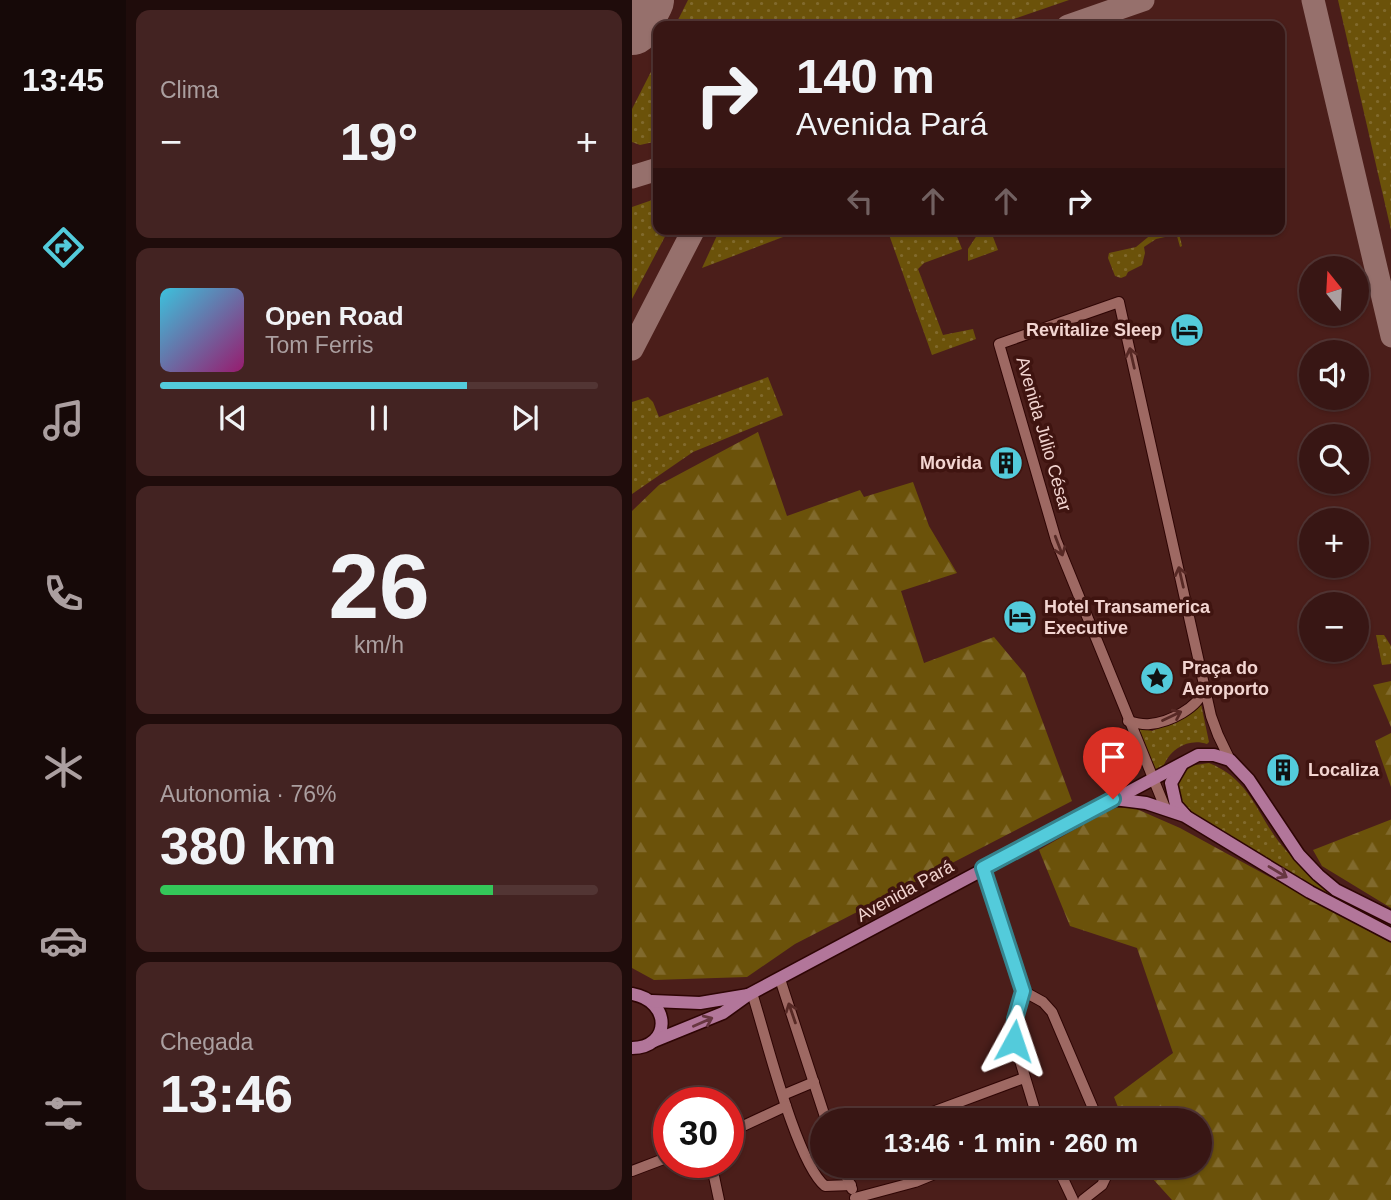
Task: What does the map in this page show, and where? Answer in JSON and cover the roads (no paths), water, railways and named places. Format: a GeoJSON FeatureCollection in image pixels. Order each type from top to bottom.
{"type":"FeatureCollection","features":[{"type":"Feature","properties":{"kind":"main road"},"geometry":{"type":"LineString","coordinates":[[1152,778],[1205,754],[1230,760]]}},
{"type":"Feature","properties":{"kind":"main road","name":"Avenida Júlio César"},"geometry":{"type":"LineString","coordinates":[[1230,760],[1249,780],[1299,855],[1318,875],[1336,890],[1391,918]]}},
{"type":"Feature","properties":{"kind":"main road"},"geometry":{"type":"LineString","coordinates":[[1185,761],[1176,770],[1171,783],[1176,805],[1185,816]]}},
{"type":"Feature","properties":{"kind":"main road","name":"Avenida Pará"},"geometry":{"type":"LineString","coordinates":[[651,1043],[723,1013],[750,994],[1152,778]]}},
{"type":"Feature","properties":{"kind":"main road"},"geometry":{"type":"LineString","coordinates":[[1113,799],[1134,801],[1185,816],[1310,892],[1391,935]]}},
{"type":"Feature","properties":{"kind":"main road","name":"Avenida Pará"},"geometry":{"type":"LineString","coordinates":[[632,994],[652,1001],[700,1003],[750,994]]}},
{"type":"Feature","properties":{"kind":"main road"},"geometry":{"type":"LineString","coordinates":[[632,1055],[651,1043],[661,1021],[652,1001]]}},
{"type":"Feature","properties":{"kind":"main road"},"geometry":{"type":"LineString","coordinates":[[632,1048],[651,1043]]}},
{"type":"Feature","properties":{"kind":"street","name":"Avenida Júlio César"},"geometry":{"type":"LineString","coordinates":[[1166,810],[1056,540],[999,344],[1119,302],[1205,687],[1218,735],[1230,760]]}},
{"type":"Feature","properties":{"kind":"street"},"geometry":{"type":"LineString","coordinates":[[1128,721],[1151,724],[1168,719],[1193,706],[1200,699],[1205,687]]}},
{"type":"Feature","properties":{"kind":"street"},"geometry":{"type":"LineString","coordinates":[[983,868],[1023,991],[1017,1006],[1014,1041],[1034,1108]]}},
{"type":"Feature","properties":{"kind":"street"},"geometry":{"type":"LineString","coordinates":[[780,979],[823,1108]]}},
{"type":"Feature","properties":{"kind":"street"},"geometry":{"type":"LineString","coordinates":[[1023,991],[1043,1002],[1052,1012],[1094,1108]]}},
{"type":"Feature","properties":{"kind":"street"},"geometry":{"type":"LineString","coordinates":[[750,994],[786,1107],[809,1162],[825,1186],[851,1185]]}},
{"type":"Feature","properties":{"kind":"street"},"geometry":{"type":"LineString","coordinates":[[943,1108],[1024,1078]]}},
{"type":"Feature","properties":{"kind":"street"},"geometry":{"type":"LineString","coordinates":[[783,1095],[815,1082]]}},
{"type":"Feature","properties":{"kind":"street"},"geometry":{"type":"LineString","coordinates":[[744,1126],[786,1107]]}},
{"type":"Feature","properties":{"kind":"street"},"geometry":{"type":"LineString","coordinates":[[632,1171],[653,1163]]}},
{"type":"Feature","properties":{"kind":"street"},"geometry":{"type":"LineString","coordinates":[[715,1178],[720,1200]]}},
{"type":"Feature","properties":{"kind":"street"},"geometry":{"type":"LineString","coordinates":[[848,1178],[855,1199],[885,1195],[928,1178]]}},
{"type":"Feature","properties":{"kind":"street"},"geometry":{"type":"LineString","coordinates":[[1063,1178],[1073,1200]]}},
{"type":"Feature","properties":{"kind":"street"},"geometry":{"type":"LineString","coordinates":[[1087,1199],[1106,1178]]}},
{"type":"Feature","properties":{"kind":"place","name":"Revitalize Sleep"},"geometry":{"type":"Point","coordinates":[1187,330]}},
{"type":"Feature","properties":{"kind":"place","name":"Movida"},"geometry":{"type":"Point","coordinates":[1006,463]}},
{"type":"Feature","properties":{"kind":"place","name":"Hotel Transamerica Executive"},"geometry":{"type":"Point","coordinates":[1020,617]}},
{"type":"Feature","properties":{"kind":"place","name":"Praça do Aeroporto"},"geometry":{"type":"Point","coordinates":[1157,678]}},
{"type":"Feature","properties":{"kind":"place","name":"Localiza"},"geometry":{"type":"Point","coordinates":[1283,770]}}]}
